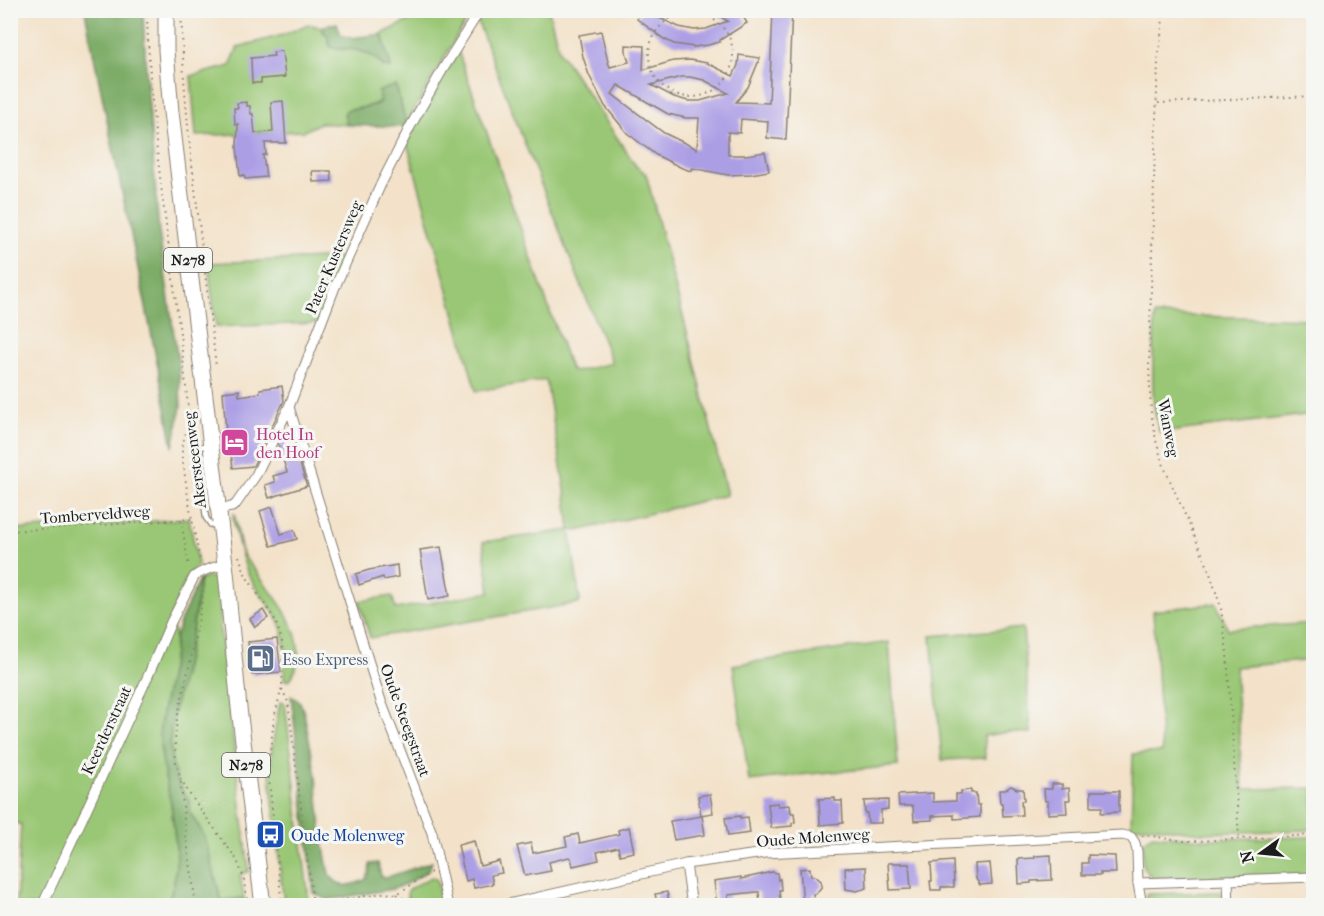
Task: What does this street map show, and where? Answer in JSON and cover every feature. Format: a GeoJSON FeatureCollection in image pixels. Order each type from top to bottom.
{"type":"FeatureCollection","features":[{"type":"Feature","properties":{"kind":"main road","name":"Akersteenweg"},"geometry":{"type":"LineString","coordinates":[[166,10],[166,50],[171,112],[220,525],[230,566],[239,708],[263,906]]}},
{"type":"Feature","properties":{"kind":"street","name":"Pater Kustersweg"},"geometry":{"type":"LineString","coordinates":[[218,509],[232,507],[236,504],[253,481],[289,407],[335,287],[371,205],[410,127],[480,10]]}},
{"type":"Feature","properties":{"kind":"street","name":"Oude Steegstraat"},"geometry":{"type":"LineString","coordinates":[[289,407],[381,701],[432,833],[448,906]]}},
{"type":"Feature","properties":{"kind":"street"},"geometry":{"type":"LineString","coordinates":[[202,575],[214,567],[230,566]]}},
{"type":"Feature","properties":{"kind":"street","name":"Keerderstraat"},"geometry":{"type":"LineString","coordinates":[[42,906],[166,633],[202,575]]}},
{"type":"Feature","properties":{"kind":"street","name":"Oude Molenweg"},"geometry":{"type":"LineString","coordinates":[[499,906],[686,864],[777,853],[1122,835],[1128,835],[1133,839],[1137,851],[1138,883]]}},
{"type":"Feature","properties":{"kind":"street"},"geometry":{"type":"LineString","coordinates":[[686,864],[692,906]]}},
{"type":"Feature","properties":{"kind":"street"},"geometry":{"type":"LineString","coordinates":[[1142,906],[1138,883],[1314,877]]}},
{"type":"Feature","properties":{"kind":"street"},"geometry":{"type":"LineString","coordinates":[[1228,880],[1229,906]]}},
{"type":"Feature","properties":{"kind":"lane"},"geometry":{"type":"LineString","coordinates":[[210,445],[201,447],[198,454],[207,520],[213,526],[220,525]]}},
{"type":"Feature","properties":{"kind":"path"},"geometry":{"type":"LineString","coordinates":[[147,10],[154,121],[189,418],[182,450],[199,558]]}},
{"type":"Feature","properties":{"kind":"path"},"geometry":{"type":"LineString","coordinates":[[181,10],[189,138],[217,374]]}},
{"type":"Feature","properties":{"kind":"path","name":"Wanweg"},"geometry":{"type":"LineString","coordinates":[[1164,10],[1159,49],[1150,307],[1151,413],[1157,445],[1165,468],[1213,580],[1221,608],[1227,653],[1239,838]]}},
{"type":"Feature","properties":{"kind":"path"},"geometry":{"type":"LineString","coordinates":[[694,12],[716,20],[729,40],[731,50],[732,63],[729,74],[720,86],[702,95],[685,96],[668,90],[660,84],[652,72],[649,51],[655,33],[665,21],[681,14],[694,12]]}},
{"type":"Feature","properties":{"kind":"path"},"geometry":{"type":"LineString","coordinates":[[1158,103],[1314,96]]}},
{"type":"Feature","properties":{"kind":"path","name":"Tomberveldweg"},"geometry":{"type":"LineString","coordinates":[[10,531],[192,519]]}},
{"type":"Feature","properties":{"kind":"path"},"geometry":{"type":"LineString","coordinates":[[181,520],[190,573],[202,575],[203,589],[177,719],[175,755],[181,779],[196,906]]}},
{"type":"Feature","properties":{"kind":"path"},"geometry":{"type":"LineString","coordinates":[[230,566],[246,576],[275,620],[282,648],[282,687],[274,718],[268,769],[273,837],[282,906]]}},
{"type":"Feature","properties":{"kind":"path"},"geometry":{"type":"LineString","coordinates":[[282,687],[288,702],[312,905],[382,893],[397,894],[414,906]]}},
{"type":"Feature","properties":{"kind":"path"},"geometry":{"type":"LineString","coordinates":[[181,779],[237,860],[243,876],[248,906]]}},
{"type":"Feature","properties":{"kind":"path"},"geometry":{"type":"LineString","coordinates":[[1144,835],[1184,841],[1314,835]]}},
{"type":"Feature","properties":{"kind":"path"},"geometry":{"type":"LineString","coordinates":[[397,894],[440,869]]}},
{"type":"Feature","properties":{"kind":"green space"},"geometry":{"type":"Polygon","coordinates":[[[85,11],[143,11],[159,232],[179,368],[181,407],[173,447],[152,338],[85,11]]]}},
{"type":"Feature","properties":{"kind":"green space"},"geometry":{"type":"Polygon","coordinates":[[[421,11],[474,11],[458,34],[406,124],[396,86],[374,104],[347,110],[345,114],[347,125],[320,123],[304,131],[196,136],[191,76],[230,66],[238,47],[283,35],[308,24],[320,27],[337,49],[351,49],[369,54],[384,67],[391,67],[382,34],[421,15],[421,11]]]}},
{"type":"Feature","properties":{"kind":"green space"},"geometry":{"type":"Polygon","coordinates":[[[484,11],[549,11],[559,51],[636,166],[646,174],[727,495],[577,531],[570,530],[546,380],[476,391],[407,143],[458,51],[570,368],[574,372],[612,363],[477,20],[484,11]]]}},
{"type":"Feature","properties":{"kind":"green space"},"geometry":{"type":"Polygon","coordinates":[[[337,23],[341,35],[351,38],[382,34],[391,68],[384,67],[376,59],[362,52],[330,47],[328,37],[320,27],[337,23]]]}},
{"type":"Feature","properties":{"kind":"green space"},"geometry":{"type":"Polygon","coordinates":[[[396,86],[406,124],[404,127],[347,125],[344,114],[347,110],[376,104],[380,102],[378,92],[396,86]]]}},
{"type":"Feature","properties":{"kind":"green space"},"geometry":{"type":"Polygon","coordinates":[[[345,257],[319,323],[216,327],[208,263],[345,257]]]}},
{"type":"Feature","properties":{"kind":"green space"},"geometry":{"type":"Polygon","coordinates":[[[1155,315],[1313,319],[1313,414],[1160,433],[1156,420],[1153,390],[1155,315]]]}},
{"type":"Feature","properties":{"kind":"green space"},"geometry":{"type":"Polygon","coordinates":[[[234,513],[243,554],[284,610],[297,638],[296,667],[289,681],[284,680],[284,639],[280,623],[245,567],[233,519],[234,513]]]}},
{"type":"Feature","properties":{"kind":"green space"},"geometry":{"type":"Polygon","coordinates":[[[189,518],[198,564],[187,577],[171,616],[175,638],[174,653],[162,713],[160,748],[171,803],[177,857],[169,903],[167,906],[16,905],[21,824],[11,823],[11,530],[189,518]]]}},
{"type":"Feature","properties":{"kind":"green space"},"geometry":{"type":"Polygon","coordinates":[[[570,530],[579,603],[370,638],[359,601],[392,596],[396,609],[490,592],[483,542],[570,530]]]}},
{"type":"Feature","properties":{"kind":"green space"},"geometry":{"type":"Polygon","coordinates":[[[207,576],[218,582],[221,593],[220,630],[249,871],[240,875],[244,898],[221,900],[205,837],[189,811],[190,802],[178,783],[171,751],[172,719],[187,657],[200,579],[207,576]]]}},
{"type":"Feature","properties":{"kind":"green space"},"geometry":{"type":"Polygon","coordinates":[[[200,579],[187,657],[172,720],[173,767],[178,783],[190,802],[189,811],[205,837],[221,900],[244,898],[246,905],[167,905],[174,883],[177,857],[171,803],[159,734],[175,638],[200,579]]]}},
{"type":"Feature","properties":{"kind":"green space"},"geometry":{"type":"Polygon","coordinates":[[[1216,603],[1228,629],[1313,623],[1313,660],[1235,667],[1243,789],[1313,788],[1313,830],[1201,833],[1149,826],[1131,829],[1133,754],[1162,752],[1153,611],[1216,603]]]}},
{"type":"Feature","properties":{"kind":"green space"},"geometry":{"type":"Polygon","coordinates":[[[1023,628],[1031,733],[1009,732],[984,736],[985,758],[942,760],[931,636],[1023,628]]]}},
{"type":"Feature","properties":{"kind":"green space"},"geometry":{"type":"Polygon","coordinates":[[[889,642],[898,766],[749,781],[733,665],[889,642]]]}},
{"type":"Feature","properties":{"kind":"green space"},"geometry":{"type":"Polygon","coordinates":[[[291,696],[300,702],[304,713],[316,776],[322,838],[329,874],[344,886],[365,880],[370,864],[378,863],[381,876],[385,878],[432,862],[429,870],[393,889],[327,900],[314,893],[291,696]]]}},
{"type":"Feature","properties":{"kind":"green space"},"geometry":{"type":"Polygon","coordinates":[[[280,702],[285,703],[308,893],[306,902],[284,905],[270,774],[280,702]]]}},
{"type":"Feature","properties":{"kind":"green space"},"geometry":{"type":"Polygon","coordinates":[[[1152,835],[1208,839],[1313,837],[1313,875],[1152,878],[1143,867],[1143,842],[1152,835]]]}},
{"type":"Feature","properties":{"kind":"green space"},"geometry":{"type":"Polygon","coordinates":[[[431,877],[437,881],[442,905],[420,905],[408,899],[409,889],[431,877]]]}},
{"type":"Feature","properties":{"kind":"green space"},"geometry":{"type":"Polygon","coordinates":[[[1221,892],[1221,905],[1146,905],[1146,894],[1221,892]]]}},
{"type":"Feature","properties":{"kind":"building"},"geometry":{"type":"Polygon","coordinates":[[[642,10],[671,10],[657,17],[679,27],[694,30],[706,29],[728,21],[709,10],[739,10],[747,23],[720,42],[694,47],[674,44],[664,39],[637,19],[642,10]]]}},
{"type":"Feature","properties":{"kind":"building"},"geometry":{"type":"Polygon","coordinates":[[[773,10],[792,10],[786,140],[767,138],[768,121],[741,119],[740,133],[728,132],[728,155],[765,152],[769,171],[751,174],[728,175],[692,168],[691,171],[656,155],[627,133],[605,106],[589,75],[579,35],[601,31],[610,67],[629,62],[626,45],[644,46],[643,70],[673,61],[690,60],[707,63],[733,76],[739,55],[760,58],[748,87],[736,102],[769,103],[773,10]],[[681,77],[651,85],[674,97],[688,101],[700,101],[728,93],[704,80],[681,77]],[[618,85],[612,94],[664,133],[697,149],[699,118],[668,114],[618,85]]]}},
{"type":"Feature","properties":{"kind":"building"},"geometry":{"type":"Polygon","coordinates":[[[282,51],[285,77],[261,79],[261,83],[252,83],[251,58],[274,56],[273,52],[282,51]]]}},
{"type":"Feature","properties":{"kind":"building"},"geometry":{"type":"Polygon","coordinates":[[[283,101],[286,143],[265,143],[266,155],[263,155],[266,177],[245,179],[244,175],[240,176],[237,147],[238,124],[235,125],[234,108],[238,108],[237,103],[247,102],[253,114],[255,133],[273,132],[271,102],[283,101]]]}},
{"type":"Feature","properties":{"kind":"building"},"geometry":{"type":"Polygon","coordinates":[[[312,171],[331,171],[332,181],[313,182],[312,171]]]}},
{"type":"Feature","properties":{"kind":"building"},"geometry":{"type":"Polygon","coordinates":[[[282,386],[284,401],[253,466],[233,468],[230,446],[227,447],[223,392],[239,390],[239,396],[260,393],[260,389],[282,386]]]}},
{"type":"Feature","properties":{"kind":"building"},"geometry":{"type":"Polygon","coordinates":[[[290,433],[307,486],[269,498],[265,485],[275,482],[273,476],[287,472],[278,444],[283,435],[290,433]]]}},
{"type":"Feature","properties":{"kind":"building"},"geometry":{"type":"Polygon","coordinates":[[[272,507],[281,534],[294,530],[297,539],[271,546],[260,511],[272,507]]]}},
{"type":"Feature","properties":{"kind":"building"},"geometry":{"type":"Polygon","coordinates":[[[441,547],[450,596],[428,600],[420,550],[441,547]]]}},
{"type":"Feature","properties":{"kind":"building"},"geometry":{"type":"Polygon","coordinates":[[[397,565],[398,577],[384,580],[383,577],[359,585],[356,574],[397,565]]]}},
{"type":"Feature","properties":{"kind":"building"},"geometry":{"type":"Polygon","coordinates":[[[263,610],[268,618],[255,627],[250,619],[263,610]]]}},
{"type":"Feature","properties":{"kind":"building"},"geometry":{"type":"Polygon","coordinates":[[[277,639],[281,672],[252,675],[248,642],[277,639]]]}},
{"type":"Feature","properties":{"kind":"building"},"geometry":{"type":"Polygon","coordinates":[[[1052,784],[1062,784],[1062,789],[1069,788],[1070,800],[1066,800],[1067,813],[1048,814],[1048,801],[1045,801],[1044,789],[1052,789],[1052,784]]]}},
{"type":"Feature","properties":{"kind":"building"},"geometry":{"type":"Polygon","coordinates":[[[1011,786],[1023,789],[1022,815],[1003,816],[999,790],[1005,790],[1011,786]]]}},
{"type":"Feature","properties":{"kind":"building"},"geometry":{"type":"Polygon","coordinates":[[[971,790],[971,793],[976,793],[977,805],[980,805],[980,817],[954,819],[954,815],[932,816],[932,820],[914,821],[913,806],[899,806],[898,795],[933,793],[933,802],[956,801],[956,794],[971,790]]]}},
{"type":"Feature","properties":{"kind":"building"},"geometry":{"type":"Polygon","coordinates":[[[1091,791],[1119,791],[1119,812],[1101,813],[1102,807],[1091,807],[1091,791]]]}},
{"type":"Feature","properties":{"kind":"building"},"geometry":{"type":"Polygon","coordinates":[[[710,794],[713,813],[701,815],[698,796],[710,794]]]}},
{"type":"Feature","properties":{"kind":"building"},"geometry":{"type":"Polygon","coordinates":[[[835,798],[835,801],[842,801],[843,823],[820,825],[819,799],[835,798]]]}},
{"type":"Feature","properties":{"kind":"building"},"geometry":{"type":"Polygon","coordinates":[[[888,800],[888,809],[881,810],[881,823],[868,823],[864,801],[888,800]]]}},
{"type":"Feature","properties":{"kind":"building"},"geometry":{"type":"Polygon","coordinates":[[[778,803],[778,806],[790,805],[795,822],[792,826],[771,828],[768,804],[778,803]]]}},
{"type":"Feature","properties":{"kind":"building"},"geometry":{"type":"Polygon","coordinates":[[[702,816],[705,835],[674,840],[670,821],[702,816]]]}},
{"type":"Feature","properties":{"kind":"building"},"geometry":{"type":"Polygon","coordinates":[[[740,816],[740,818],[748,817],[750,833],[728,836],[725,818],[740,816]]]}},
{"type":"Feature","properties":{"kind":"building"},"geometry":{"type":"Polygon","coordinates":[[[629,827],[634,852],[620,855],[618,847],[597,852],[599,860],[573,866],[569,857],[549,862],[551,871],[525,876],[517,846],[531,843],[533,853],[567,846],[565,837],[578,834],[580,843],[619,834],[618,830],[629,827]]]}},
{"type":"Feature","properties":{"kind":"building"},"geometry":{"type":"Polygon","coordinates":[[[474,841],[480,866],[499,861],[502,873],[491,875],[493,884],[474,888],[472,879],[466,881],[458,845],[474,841]]]}},
{"type":"Feature","properties":{"kind":"building"},"geometry":{"type":"Polygon","coordinates":[[[1051,855],[1052,880],[1019,884],[1018,859],[1051,855]]]}},
{"type":"Feature","properties":{"kind":"building"},"geometry":{"type":"Polygon","coordinates":[[[1088,855],[1115,856],[1116,873],[1082,875],[1082,863],[1088,863],[1088,855]]]}},
{"type":"Feature","properties":{"kind":"building"},"geometry":{"type":"Polygon","coordinates":[[[953,861],[954,887],[931,890],[931,863],[953,861]]]}},
{"type":"Feature","properties":{"kind":"building"},"geometry":{"type":"Polygon","coordinates":[[[888,863],[909,864],[911,889],[890,890],[888,863]]]}},
{"type":"Feature","properties":{"kind":"building"},"geometry":{"type":"Polygon","coordinates":[[[990,863],[992,884],[980,885],[976,879],[975,864],[990,863]]]}},
{"type":"Feature","properties":{"kind":"building"},"geometry":{"type":"Polygon","coordinates":[[[866,867],[867,888],[857,891],[846,889],[845,868],[866,867]]]}},
{"type":"Feature","properties":{"kind":"building"},"geometry":{"type":"Polygon","coordinates":[[[810,868],[811,876],[821,881],[822,886],[816,894],[813,894],[814,902],[803,903],[800,869],[810,868]]]}},
{"type":"Feature","properties":{"kind":"building"},"geometry":{"type":"Polygon","coordinates":[[[772,872],[777,873],[778,880],[780,879],[780,900],[760,902],[759,892],[757,892],[728,895],[729,906],[717,906],[714,881],[741,877],[741,879],[772,872]]]}},
{"type":"Feature","properties":{"kind":"building"},"geometry":{"type":"Polygon","coordinates":[[[667,892],[670,906],[658,906],[655,894],[667,892]]]}},
{"type":"Feature","properties":{"kind":"place","name":"Hotel In den Hoof"},"geometry":{"type":"Point","coordinates":[235,443]}},
{"type":"Feature","properties":{"kind":"place","name":"Esso Express"},"geometry":{"type":"Point","coordinates":[261,659]}},
{"type":"Feature","properties":{"kind":"place","name":"Oude Molenweg"},"geometry":{"type":"Point","coordinates":[270,835]}}]}
